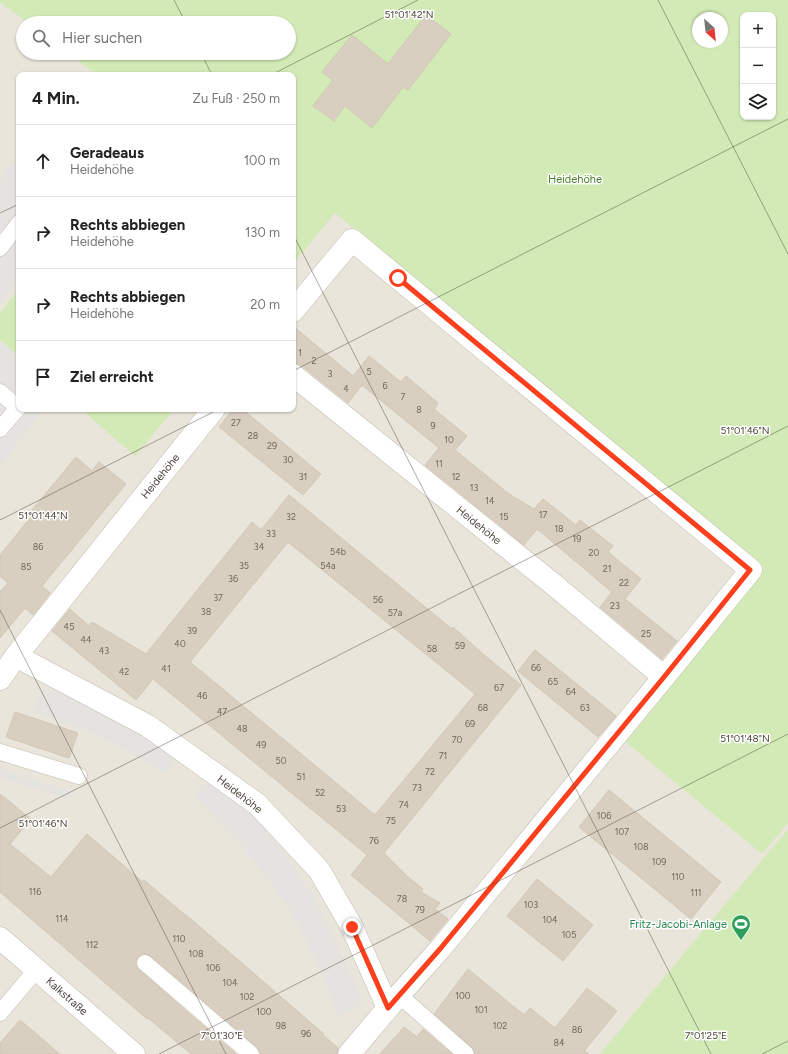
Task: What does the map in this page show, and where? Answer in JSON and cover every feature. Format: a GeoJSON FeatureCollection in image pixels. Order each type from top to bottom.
{"type":"FeatureCollection","features":[{"type":"Feature","properties":{"kind":"street"},"geometry":{"type":"LineString","coordinates":[[296,307],[352,240],[750,570],[440,949],[393,1001],[349,1054]]}},
{"type":"Feature","properties":{"kind":"street","name":"Heidehöhe"},"geometry":{"type":"LineString","coordinates":[[296,377],[553,584],[664,677]]}},
{"type":"Feature","properties":{"kind":"street","name":"Heidehöhe"},"geometry":{"type":"LineString","coordinates":[[0,679],[16,656],[212,412]]}},
{"type":"Feature","properties":{"kind":"street","name":"Heidehöhe"},"geometry":{"type":"LineString","coordinates":[[16,656],[148,726],[256,804],[319,870],[393,1001]]}},
{"type":"Feature","properties":{"kind":"street","name":"Kalkstraße"},"geometry":{"type":"LineString","coordinates":[[0,938],[134,1054]]}},
{"type":"Feature","properties":{"kind":"lane"},"geometry":{"type":"LineString","coordinates":[[0,248],[16,227]]}},
{"type":"Feature","properties":{"kind":"lane"},"geometry":{"type":"LineString","coordinates":[[0,392],[16,406]]}},
{"type":"Feature","properties":{"kind":"lane"},"geometry":{"type":"LineString","coordinates":[[0,429],[16,410]]}},
{"type":"Feature","properties":{"kind":"lane"},"geometry":{"type":"LineString","coordinates":[[0,752],[78,776]]}},
{"type":"Feature","properties":{"kind":"lane"},"geometry":{"type":"LineString","coordinates":[[144,963],[251,1054]]}},
{"type":"Feature","properties":{"kind":"lane"},"geometry":{"type":"LineString","coordinates":[[0,1013],[36,970]]}},
{"type":"Feature","properties":{"kind":"lane"},"geometry":{"type":"LineString","coordinates":[[393,1001],[466,1054]]}},
{"type":"Feature","properties":{"kind":"shaded area"},"geometry":{"type":"Polygon","coordinates":[[[0,0],[788,0],[788,1054],[0,1054],[0,0]]]}},
{"type":"Feature","properties":{"kind":"shaded area"},"geometry":{"type":"Polygon","coordinates":[[[13,164],[16,166],[16,284],[0,303],[0,180],[13,164]]]}},
{"type":"Feature","properties":{"kind":"shaded area"},"geometry":{"type":"Polygon","coordinates":[[[0,340],[16,354],[16,412],[42,412],[0,466],[0,340]]]}},
{"type":"Feature","properties":{"kind":"shaded area"},"geometry":{"type":"Polygon","coordinates":[[[43,688],[64,692],[179,754],[166,774],[123,748],[81,728],[33,712],[43,688]]]}},
{"type":"Feature","properties":{"kind":"shaded area"},"geometry":{"type":"Polygon","coordinates":[[[0,768],[73,792],[67,799],[0,777],[0,768]]]}},
{"type":"Feature","properties":{"kind":"shaded area"},"geometry":{"type":"Polygon","coordinates":[[[211,776],[254,814],[313,894],[362,997],[361,1005],[339,1016],[312,952],[294,917],[242,846],[194,796],[211,776]]]}},
{"type":"Feature","properties":{"kind":"green space","name":"Heidehöhe"},"geometry":{"type":"Polygon","coordinates":[[[0,0],[788,0],[788,823],[762,854],[626,742],[765,568],[335,213],[296,260],[296,72],[93,72],[77,60],[296,60],[296,16],[19,16],[0,2],[0,0]]]}},
{"type":"Feature","properties":{"kind":"green space"},"geometry":{"type":"Polygon","coordinates":[[[16,293],[16,353],[0,340],[0,313],[16,293]]]}},
{"type":"Feature","properties":{"kind":"green space"},"geometry":{"type":"Polygon","coordinates":[[[84,412],[172,412],[135,456],[84,412]]]}},
{"type":"Feature","properties":{"kind":"green space","name":"Fritz-Jacobi-Anlage"},"geometry":{"type":"Polygon","coordinates":[[[788,829],[788,1054],[600,1054],[788,829]]]}},
{"type":"Feature","properties":{"kind":"building"},"geometry":{"type":"Polygon","coordinates":[[[426,15],[451,34],[408,90],[403,87],[372,128],[345,106],[334,121],[313,106],[333,80],[322,72],[352,35],[388,64],[426,15]]]}},
{"type":"Feature","properties":{"kind":"building"},"geometry":{"type":"Polygon","coordinates":[[[296,328],[353,376],[369,356],[401,382],[406,376],[438,403],[434,409],[467,436],[455,450],[509,494],[534,509],[543,499],[576,525],[580,520],[613,546],[608,552],[641,579],[625,599],[677,641],[662,659],[600,607],[612,592],[537,529],[524,545],[425,465],[439,448],[362,385],[348,403],[301,365],[296,363],[296,328]]]}},
{"type":"Feature","properties":{"kind":"building"},"geometry":{"type":"Polygon","coordinates":[[[231,412],[246,412],[321,474],[303,495],[219,427],[231,412]]]}},
{"type":"Feature","properties":{"kind":"building"},"geometry":{"type":"Polygon","coordinates":[[[76,457],[92,471],[99,462],[126,484],[42,586],[50,593],[33,615],[25,608],[0,638],[0,592],[8,583],[0,576],[0,555],[35,512],[32,510],[76,457]]]}},
{"type":"Feature","properties":{"kind":"building"},"geometry":{"type":"Polygon","coordinates":[[[289,495],[452,629],[453,627],[521,685],[384,853],[407,876],[423,889],[421,892],[440,903],[435,909],[448,919],[430,941],[351,875],[367,855],[153,679],[136,700],[52,631],[70,609],[89,626],[92,622],[146,654],[252,522],[261,530],[289,495]],[[288,542],[190,662],[375,815],[475,694],[288,542]]]}},
{"type":"Feature","properties":{"kind":"building"},"geometry":{"type":"Polygon","coordinates":[[[535,650],[616,716],[598,737],[518,671],[535,650]]]}},
{"type":"Feature","properties":{"kind":"building"},"geometry":{"type":"Polygon","coordinates":[[[15,712],[78,733],[69,758],[6,737],[15,712]]]}},
{"type":"Feature","properties":{"kind":"building"},"geometry":{"type":"Polygon","coordinates":[[[609,790],[721,882],[691,919],[579,827],[609,790]]]}},
{"type":"Feature","properties":{"kind":"building"},"geometry":{"type":"Polygon","coordinates":[[[0,794],[31,819],[10,844],[51,877],[87,834],[143,882],[144,880],[185,914],[324,1034],[323,1035],[338,1048],[337,1054],[260,1054],[257,1047],[151,956],[142,954],[138,957],[136,962],[136,966],[139,970],[236,1054],[191,1054],[148,1018],[147,1019],[0,892],[0,794]]]}},
{"type":"Feature","properties":{"kind":"building"},"geometry":{"type":"Polygon","coordinates":[[[537,879],[593,925],[563,961],[507,916],[537,879]]]}},
{"type":"Feature","properties":{"kind":"building"},"geometry":{"type":"Polygon","coordinates":[[[468,969],[524,1015],[530,1008],[555,1028],[587,988],[617,1011],[584,1051],[589,1054],[475,1054],[472,1047],[434,1014],[468,969]]]}},
{"type":"Feature","properties":{"kind":"building"},"geometry":{"type":"Polygon","coordinates":[[[20,1020],[60,1054],[0,1054],[0,1043],[20,1020]]]}},
{"type":"Feature","properties":{"kind":"building"},"geometry":{"type":"Polygon","coordinates":[[[404,1027],[417,1037],[423,1029],[452,1054],[380,1054],[404,1027]]]}},
{"type":"Feature","properties":{"kind":"place","name":"Fritz-Jacobi-Anlage"},"geometry":{"type":"Point","coordinates":[741,941]}},
{"type":"Feature","properties":{"kind":"route"},"geometry":{"type":"LineString","coordinates":[[352,927],[388,1008],[440,949],[750,570],[398,278]]}}]}
